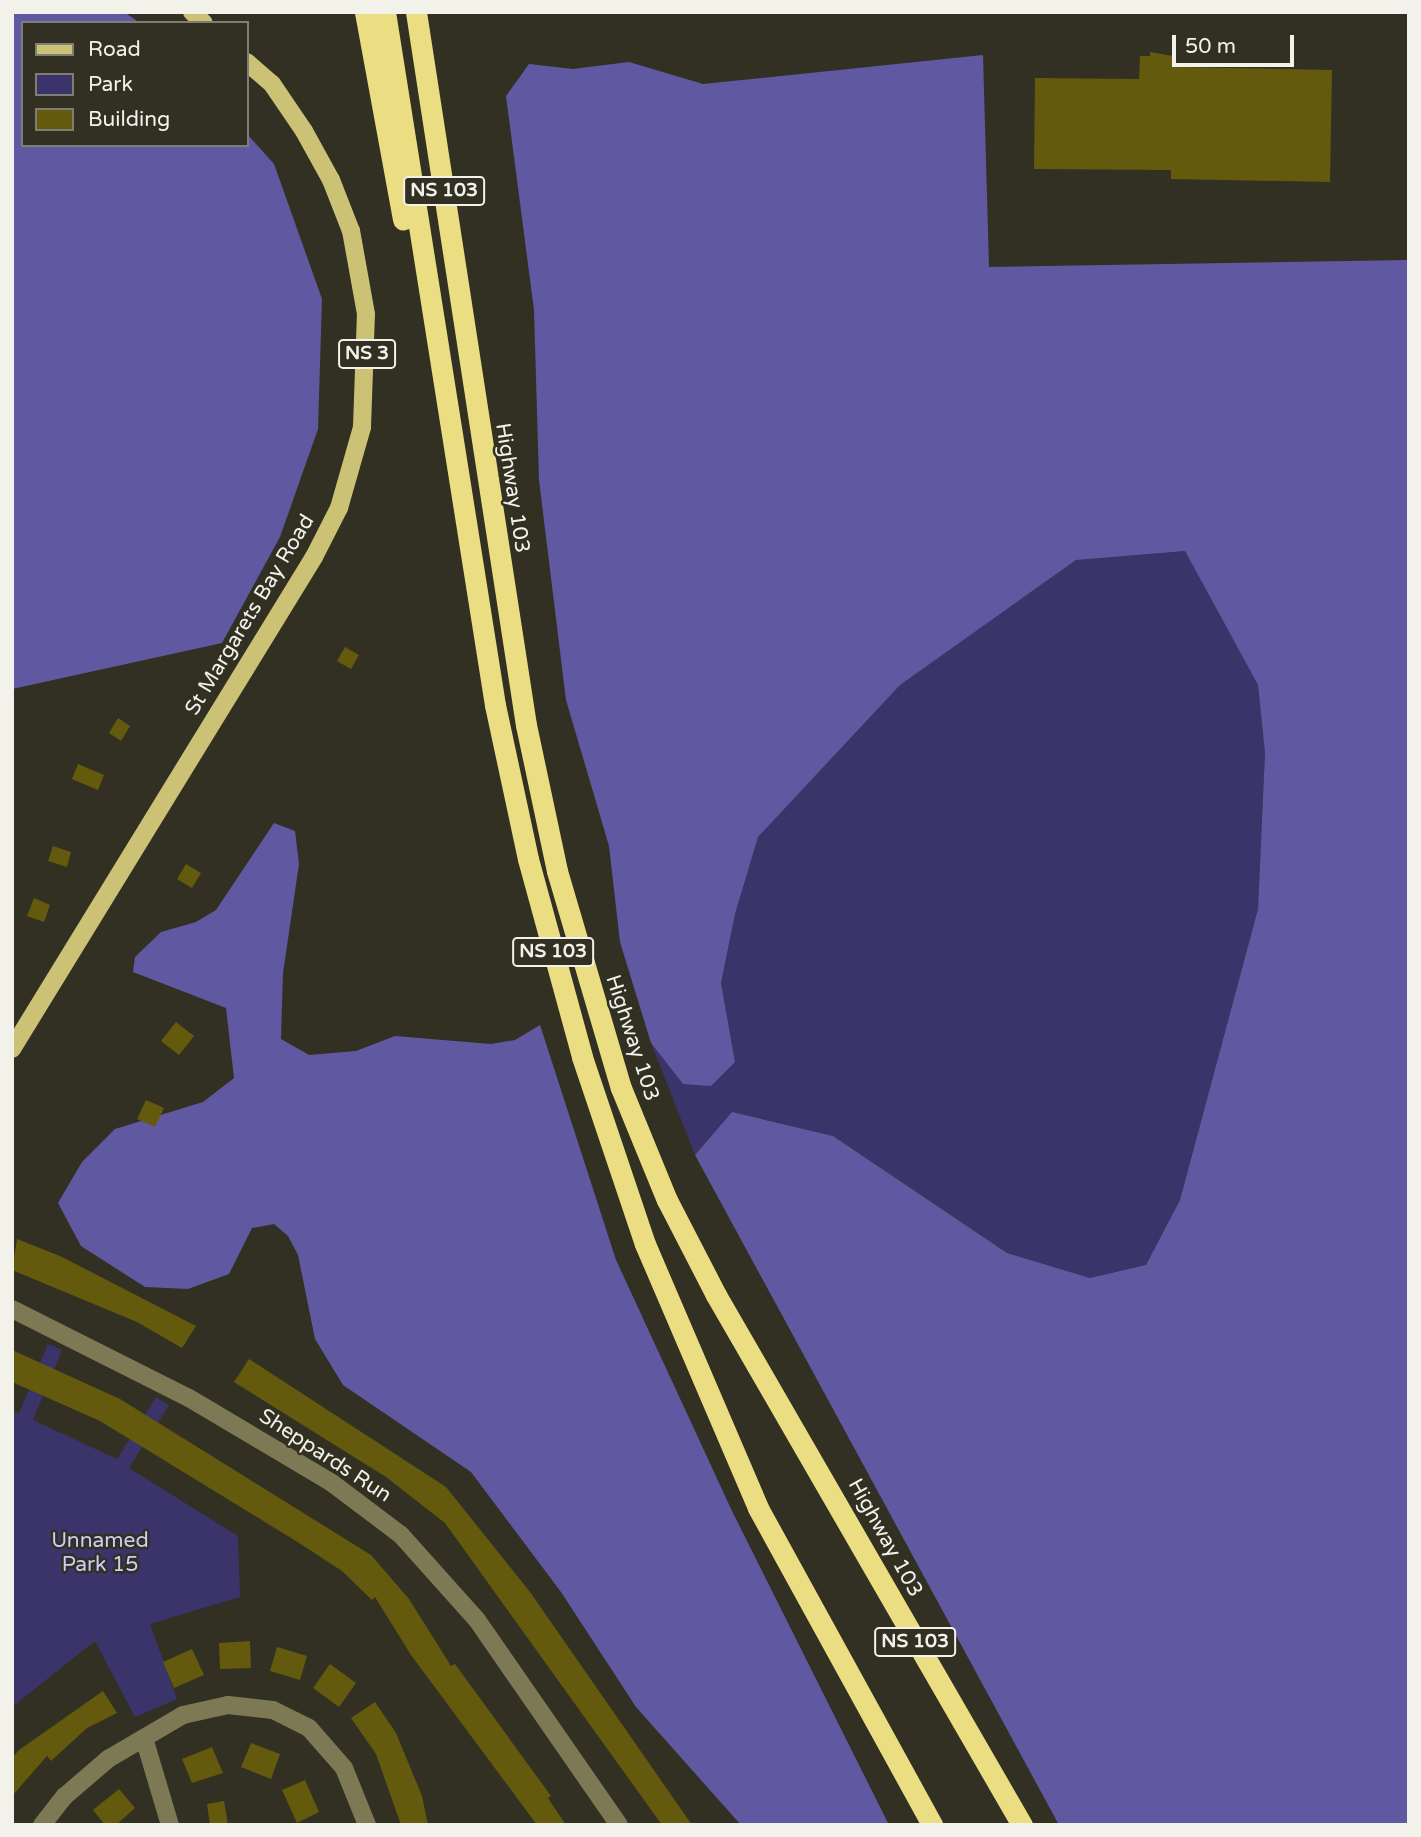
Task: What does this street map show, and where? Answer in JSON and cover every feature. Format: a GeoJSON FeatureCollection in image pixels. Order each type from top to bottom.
{"type":"FeatureCollection","features":[{"type":"Feature","properties":{"kind":"highway"},"geometry":{"type":"LineString","coordinates":[[365,12],[454,502],[464,525]]}},
{"type":"Feature","properties":{"kind":"highway","name":"NS 103"},"geometry":{"type":"LineString","coordinates":[[385,12],[464,525],[525,846],[582,1057],[637,1221],[695,1368],[771,1537],[932,1825]]}},
{"type":"Feature","properties":{"kind":"highway","name":"Highway 103"},"geometry":{"type":"LineString","coordinates":[[416,12],[521,700],[557,871],[621,1087],[667,1200],[716,1295],[1022,1825]]}},
{"type":"Feature","properties":{"kind":"main road","name":"St Margarets Bay Road"},"geometry":{"type":"LineString","coordinates":[[14,1045],[314,557],[338,508],[362,427],[366,314],[351,231],[331,180],[299,122],[272,84],[248,63]]}},
{"type":"Feature","properties":{"kind":"street","name":"Sheppards Run"},"geometry":{"type":"LineString","coordinates":[[12,1308],[189,1398],[332,1483],[386,1522],[471,1612],[618,1825]]}},
{"type":"Feature","properties":{"kind":"street"},"geometry":{"type":"LineString","coordinates":[[42,1825],[86,1777],[144,1738],[205,1708],[251,1706],[295,1718],[328,1747],[344,1768],[367,1825]]}},
{"type":"Feature","properties":{"kind":"street"},"geometry":{"type":"LineString","coordinates":[[144,1738],[170,1825]]}},
{"type":"Feature","properties":{"kind":"green space"},"geometry":{"type":"Polygon","coordinates":[[[1185,551],[1258,685],[1265,753],[1258,909],[1180,1200],[1146,1265],[1090,1278],[1007,1253],[833,1136],[732,1112],[695,1155],[651,1043],[683,1084],[735,1062],[721,983],[735,914],[758,837],[900,685],[1076,560],[1185,551]]]}},
{"type":"Feature","properties":{"kind":"green space","name":"Unnamed Park 15"},"geometry":{"type":"Polygon","coordinates":[[[48,1344],[62,1350],[33,1420],[117,1459],[156,1397],[169,1405],[129,1468],[238,1536],[240,1597],[150,1624],[177,1699],[135,1717],[95,1641],[12,1707],[12,1411],[19,1413],[48,1344]]]}},
{"type":"Feature","properties":{"kind":"shaded area"},"geometry":{"type":"Polygon","coordinates":[[[12,12],[124,12],[137,21],[21,21],[21,147],[248,147],[248,135],[274,164],[322,299],[318,429],[280,537],[222,643],[12,689],[12,12]]]}},
{"type":"Feature","properties":{"kind":"shaded area"},"geometry":{"type":"Polygon","coordinates":[[[983,55],[989,267],[1409,260],[1409,1825],[1059,1825],[695,1155],[732,1112],[833,1136],[1007,1253],[1090,1278],[1146,1265],[1180,1200],[1258,909],[1265,753],[1258,685],[1185,551],[1076,560],[900,685],[758,837],[735,914],[721,983],[735,1062],[711,1086],[683,1084],[651,1043],[620,942],[609,846],[566,700],[539,480],[534,310],[506,96],[529,64],[573,69],[629,62],[703,84],[983,55]]]}},
{"type":"Feature","properties":{"kind":"shaded area"},"geometry":{"type":"Polygon","coordinates":[[[274,823],[295,831],[299,864],[283,973],[281,1039],[309,1055],[356,1051],[395,1036],[491,1044],[515,1040],[540,1025],[616,1260],[732,1511],[889,1825],[741,1825],[636,1707],[561,1592],[471,1472],[343,1385],[315,1339],[298,1255],[288,1236],[274,1224],[252,1228],[229,1274],[188,1289],[145,1287],[81,1246],[58,1203],[82,1162],[115,1129],[203,1102],[234,1078],[226,1008],[133,972],[135,957],[161,932],[196,922],[216,910],[274,823]]]}},
{"type":"Feature","properties":{"kind":"building"},"geometry":{"type":"Polygon","coordinates":[[[1150,52],[1173,56],[1173,67],[1332,70],[1330,182],[1171,179],[1171,170],[1034,169],[1035,78],[1139,79],[1140,56],[1150,56],[1150,52]]]}},
{"type":"Feature","properties":{"kind":"building"},"geometry":{"type":"Polygon","coordinates":[[[345,647],[359,655],[351,669],[337,661],[345,647]]]}},
{"type":"Feature","properties":{"kind":"building"},"geometry":{"type":"Polygon","coordinates":[[[118,718],[130,726],[121,741],[109,733],[118,718]]]}},
{"type":"Feature","properties":{"kind":"building"},"geometry":{"type":"Polygon","coordinates":[[[78,764],[104,775],[98,790],[72,779],[78,764]]]}},
{"type":"Feature","properties":{"kind":"building"},"geometry":{"type":"Polygon","coordinates":[[[53,846],[71,852],[67,867],[48,861],[53,846]]]}},
{"type":"Feature","properties":{"kind":"building"},"geometry":{"type":"Polygon","coordinates":[[[186,864],[201,873],[192,888],[177,879],[186,864]]]}},
{"type":"Feature","properties":{"kind":"building"},"geometry":{"type":"Polygon","coordinates":[[[34,898],[50,905],[44,922],[27,916],[34,898]]]}},
{"type":"Feature","properties":{"kind":"building"},"geometry":{"type":"Polygon","coordinates":[[[176,1022],[194,1036],[179,1055],[161,1041],[176,1022]]]}},
{"type":"Feature","properties":{"kind":"building"},"geometry":{"type":"Polygon","coordinates":[[[146,1100],[164,1108],[155,1127],[137,1119],[146,1100]]]}},
{"type":"Feature","properties":{"kind":"building"},"geometry":{"type":"Polygon","coordinates":[[[17,1239],[60,1256],[196,1326],[182,1348],[137,1322],[12,1270],[17,1239]]]}},
{"type":"Feature","properties":{"kind":"building"},"geometry":{"type":"Polygon","coordinates":[[[12,1350],[120,1399],[371,1555],[409,1599],[451,1666],[455,1664],[551,1796],[548,1798],[566,1825],[537,1825],[411,1655],[375,1597],[372,1600],[342,1571],[296,1541],[100,1421],[12,1382],[12,1350]]]}},
{"type":"Feature","properties":{"kind":"building"},"geometry":{"type":"Polygon","coordinates":[[[249,1359],[446,1487],[530,1592],[692,1825],[662,1825],[445,1523],[386,1477],[234,1382],[249,1359]]]}},
{"type":"Feature","properties":{"kind":"building"},"geometry":{"type":"Polygon","coordinates":[[[250,1641],[251,1668],[220,1669],[219,1643],[250,1641]]]}},
{"type":"Feature","properties":{"kind":"building"},"geometry":{"type":"Polygon","coordinates":[[[277,1647],[307,1656],[300,1680],[270,1671],[277,1647]]]}},
{"type":"Feature","properties":{"kind":"building"},"geometry":{"type":"Polygon","coordinates":[[[192,1649],[204,1675],[174,1688],[163,1662],[192,1649]]]}},
{"type":"Feature","properties":{"kind":"building"},"geometry":{"type":"Polygon","coordinates":[[[330,1664],[356,1683],[339,1707],[313,1688],[330,1664]]]}},
{"type":"Feature","properties":{"kind":"building"},"geometry":{"type":"Polygon","coordinates":[[[103,1691],[117,1713],[87,1728],[51,1761],[47,1756],[12,1796],[12,1758],[19,1750],[103,1691]]]}},
{"type":"Feature","properties":{"kind":"building"},"geometry":{"type":"Polygon","coordinates":[[[375,1702],[396,1733],[422,1796],[428,1825],[401,1825],[376,1754],[351,1718],[375,1702]]]}},
{"type":"Feature","properties":{"kind":"building"},"geometry":{"type":"Polygon","coordinates":[[[251,1743],[280,1754],[271,1779],[241,1767],[251,1743]]]}},
{"type":"Feature","properties":{"kind":"building"},"geometry":{"type":"Polygon","coordinates":[[[212,1747],[223,1773],[192,1783],[182,1759],[212,1747]]]}},
{"type":"Feature","properties":{"kind":"building"},"geometry":{"type":"Polygon","coordinates":[[[305,1780],[319,1812],[297,1823],[282,1790],[305,1780]]]}},
{"type":"Feature","properties":{"kind":"building"},"geometry":{"type":"Polygon","coordinates":[[[119,1789],[135,1808],[116,1825],[105,1825],[93,1810],[119,1789]]]}},
{"type":"Feature","properties":{"kind":"building"},"geometry":{"type":"Polygon","coordinates":[[[224,1801],[228,1825],[210,1825],[207,1804],[224,1801]]]}}]}
